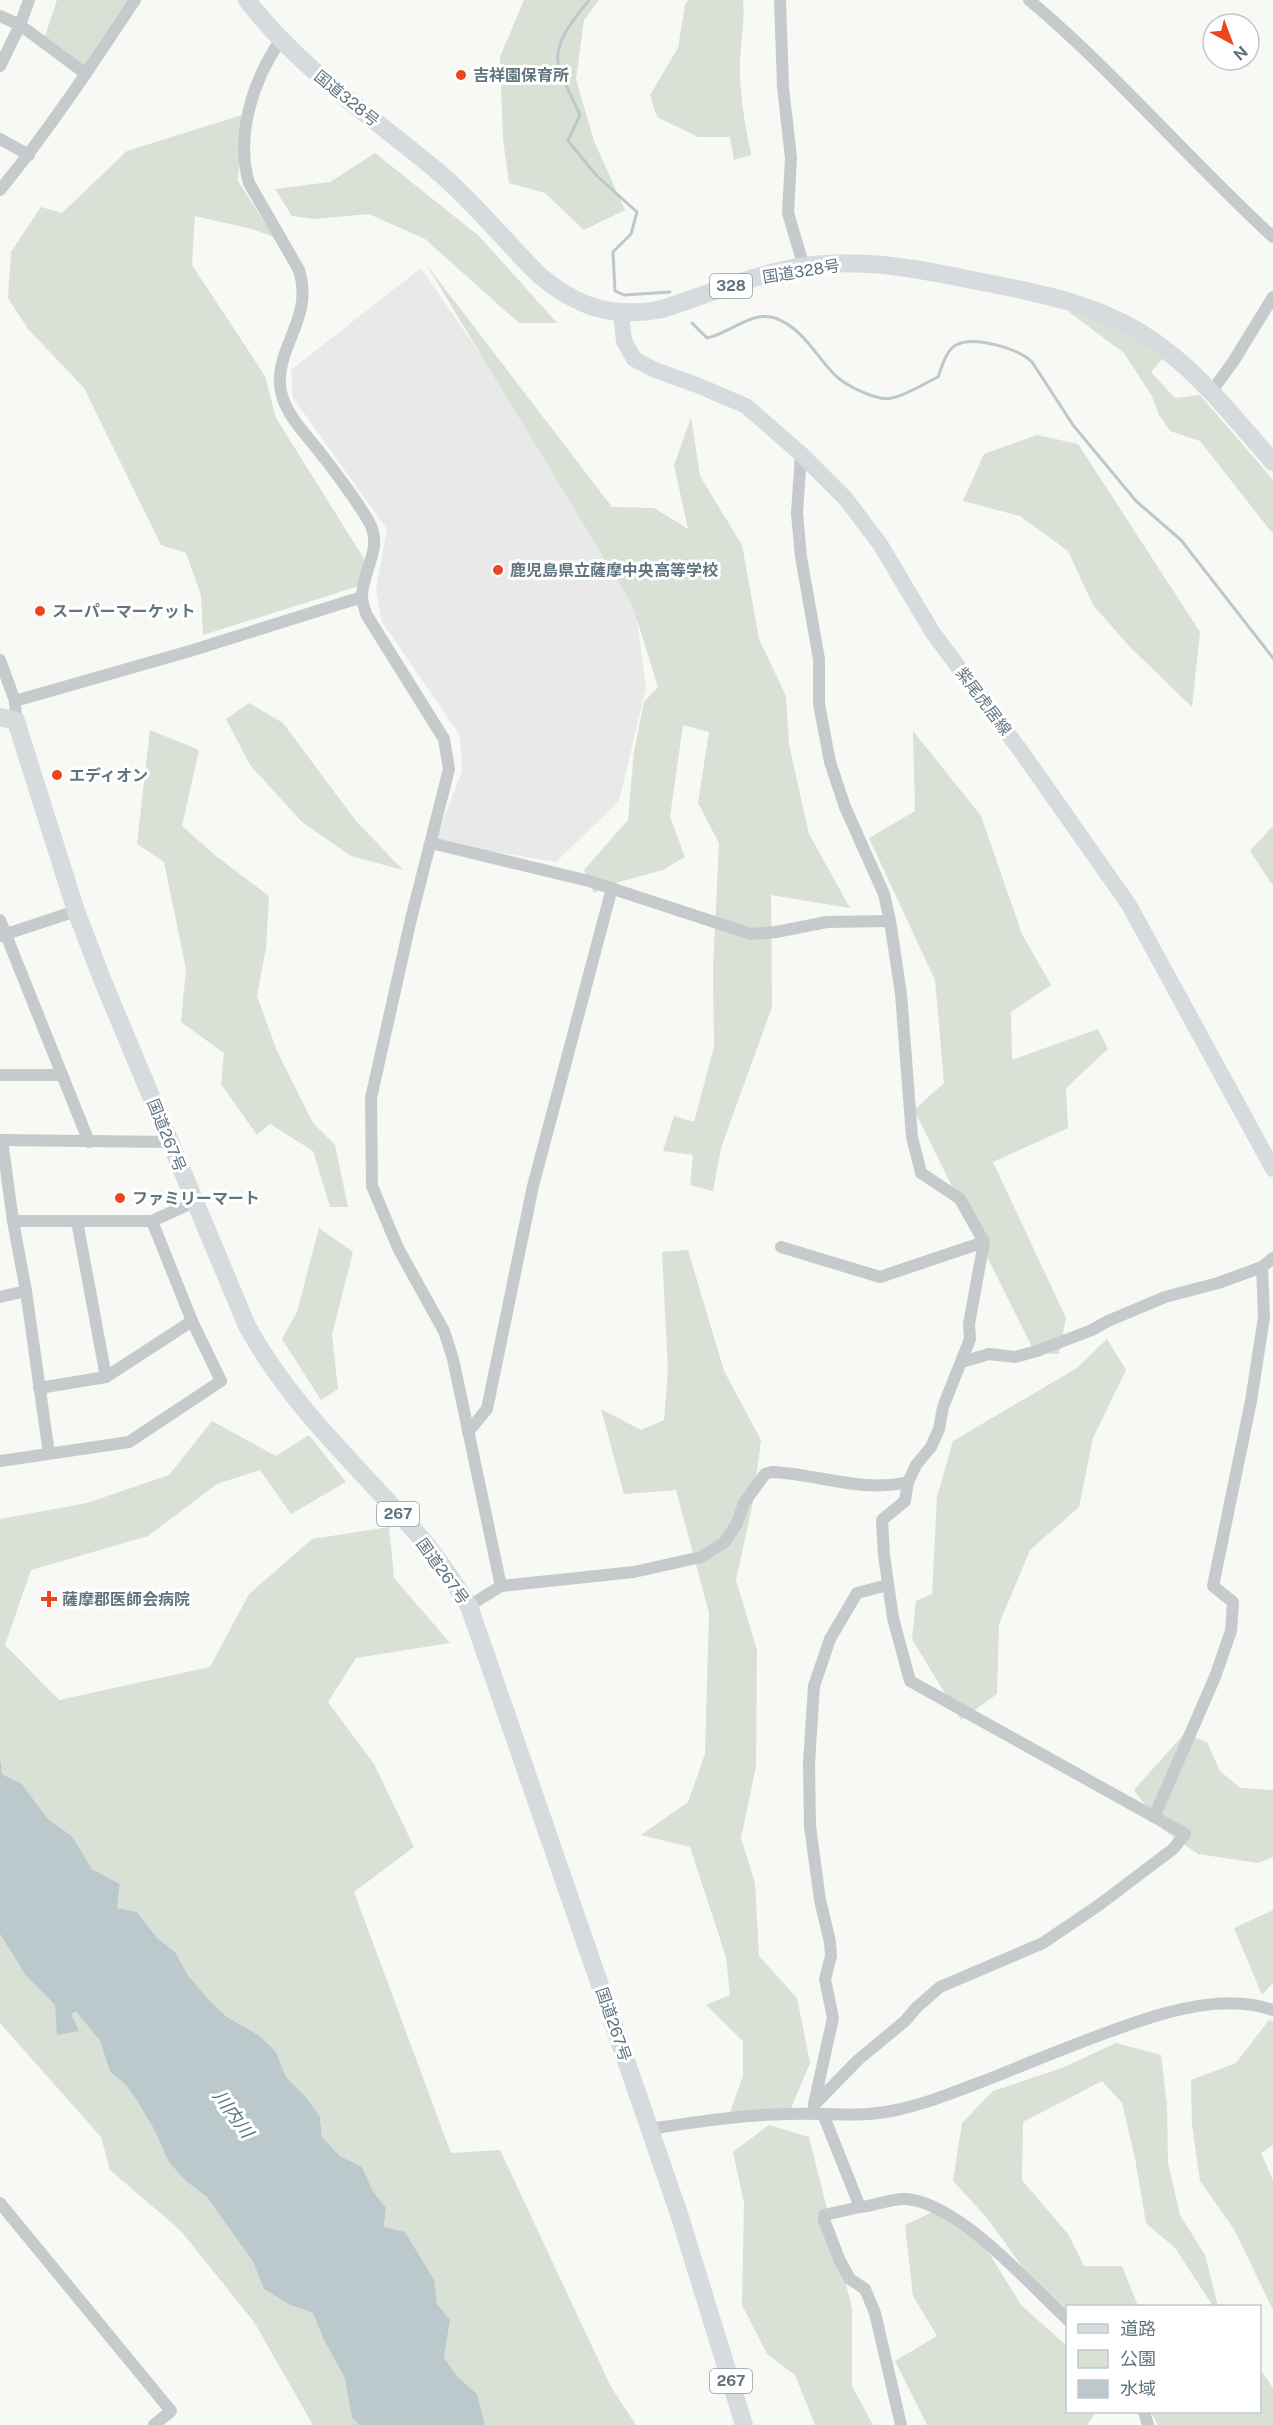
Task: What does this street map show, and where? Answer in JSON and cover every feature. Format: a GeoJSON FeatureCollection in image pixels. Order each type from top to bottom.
{"type":"FeatureCollection","features":[{"type":"Feature","properties":{"kind":"highway","name":"国道328号"},"geometry":{"type":"LineString","coordinates":[[247,0],[280,41],[308,67],[438,172],[538,274],[554,288],[577,302],[621,313],[642,313],[662,309],[756,278],[804,267],[855,263],[901,267],[1068,300],[1115,318],[1178,360],[1211,392],[1273,462]]}},
{"type":"Feature","properties":{"kind":"highway","name":"国道267号"},"geometry":{"type":"LineString","coordinates":[[8,719],[76,911],[247,1326],[274,1373],[321,1429],[422,1540],[469,1605],[683,2225],[744,2425]]}},
{"type":"Feature","properties":{"kind":"main road","name":"紫尾虎居線"},"geometry":{"type":"LineString","coordinates":[[621,313],[624,341],[634,359],[655,370],[746,406],[801,454],[846,500],[880,544],[933,633],[1023,754],[1129,905],[1273,1169]]}},
{"type":"Feature","properties":{"kind":"street"},"geometry":{"type":"LineString","coordinates":[[0,66],[20,25],[29,0]]}},
{"type":"Feature","properties":{"kind":"street"},"geometry":{"type":"LineString","coordinates":[[0,190],[29,155],[135,0]]}},
{"type":"Feature","properties":{"kind":"street"},"geometry":{"type":"LineString","coordinates":[[780,0],[783,87],[791,158],[788,213],[804,267]]}},
{"type":"Feature","properties":{"kind":"street"},"geometry":{"type":"LineString","coordinates":[[1029,0],[1092,54],[1197,163],[1273,237]]}},
{"type":"Feature","properties":{"kind":"street"},"geometry":{"type":"LineString","coordinates":[[0,16],[20,25],[86,74]]}},
{"type":"Feature","properties":{"kind":"street"},"geometry":{"type":"LineString","coordinates":[[280,41],[265,63],[250,107],[246,124],[244,168],[249,183],[299,270],[303,283],[304,295],[284,361],[280,384],[292,417],[324,457],[375,534],[374,551],[362,597],[366,614],[444,739],[449,769],[411,919],[371,1098],[372,1186],[398,1248],[444,1332],[457,1376],[501,1586]]}},
{"type":"Feature","properties":{"kind":"street"},"geometry":{"type":"LineString","coordinates":[[0,139],[29,155]]}},
{"type":"Feature","properties":{"kind":"street"},"geometry":{"type":"LineString","coordinates":[[1211,392],[1220,382],[1273,297]]}},
{"type":"Feature","properties":{"kind":"street"},"geometry":{"type":"LineString","coordinates":[[801,454],[797,513],[801,556],[819,659],[819,704],[830,762],[845,807],[884,894],[890,921],[901,994],[912,1137],[921,1173],[960,1199],[984,1242],[969,1324],[970,1340],[953,1378],[935,1438],[931,1447],[916,1465],[908,1482],[905,1501],[882,1520],[893,1618],[910,1681],[1185,1834],[1173,1849],[1099,1905],[1042,1943],[940,1987],[917,2007],[906,2021],[858,2060],[816,2111]]}},
{"type":"Feature","properties":{"kind":"street"},"geometry":{"type":"LineString","coordinates":[[15,701],[190,651],[362,597]]}},
{"type":"Feature","properties":{"kind":"street"},"geometry":{"type":"LineString","coordinates":[[0,660],[15,701],[8,719]]}},
{"type":"Feature","properties":{"kind":"street"},"geometry":{"type":"LineString","coordinates":[[431,843],[612,888],[751,933],[776,932],[827,922],[890,921]]}},
{"type":"Feature","properties":{"kind":"street"},"geometry":{"type":"LineString","coordinates":[[468,1432],[487,1409],[533,1186],[612,888]]}},
{"type":"Feature","properties":{"kind":"street"},"geometry":{"type":"LineString","coordinates":[[3,935],[76,911]]}},
{"type":"Feature","properties":{"kind":"street"},"geometry":{"type":"LineString","coordinates":[[0,920],[3,935],[89,1142]]}},
{"type":"Feature","properties":{"kind":"street"},"geometry":{"type":"LineString","coordinates":[[0,1075],[62,1075]]}},
{"type":"Feature","properties":{"kind":"street"},"geometry":{"type":"LineString","coordinates":[[49,1454],[26,1291],[1,1140],[170,1142]]}},
{"type":"Feature","properties":{"kind":"street"},"geometry":{"type":"LineString","coordinates":[[13,1221],[152,1221],[195,1203]]}},
{"type":"Feature","properties":{"kind":"street"},"geometry":{"type":"LineString","coordinates":[[77,1221],[106,1377]]}},
{"type":"Feature","properties":{"kind":"street"},"geometry":{"type":"LineString","coordinates":[[0,1461],[129,1442],[221,1381],[192,1321],[152,1221]]}},
{"type":"Feature","properties":{"kind":"street"},"geometry":{"type":"LineString","coordinates":[[781,1247],[880,1277],[984,1242]]}},
{"type":"Feature","properties":{"kind":"street"},"geometry":{"type":"LineString","coordinates":[[962,1362],[989,1354],[1015,1357],[1037,1351],[1092,1330],[1165,1297],[1218,1283],[1262,1267],[1273,1258]]}},
{"type":"Feature","properties":{"kind":"street"},"geometry":{"type":"LineString","coordinates":[[1154,1817],[1205,1702],[1231,1631],[1233,1602],[1213,1586],[1251,1401],[1264,1317],[1265,1294],[1262,1267]]}},
{"type":"Feature","properties":{"kind":"street"},"geometry":{"type":"LineString","coordinates":[[0,1297],[26,1291]]}},
{"type":"Feature","properties":{"kind":"street"},"geometry":{"type":"LineString","coordinates":[[39,1389],[106,1377],[192,1321]]}},
{"type":"Feature","properties":{"kind":"street"},"geometry":{"type":"LineString","coordinates":[[469,1605],[501,1586],[634,1572],[701,1557],[725,1542],[737,1523],[744,1503],[765,1474],[772,1472],[818,1477],[854,1485],[887,1487],[908,1482]]}},
{"type":"Feature","properties":{"kind":"street"},"geometry":{"type":"LineString","coordinates":[[860,2207],[816,2111],[833,2018],[825,1979],[831,1956],[830,1942],[820,1900],[810,1826],[809,1763],[814,1686],[830,1639],[857,1593],[888,1585]]}},
{"type":"Feature","properties":{"kind":"street"},"geometry":{"type":"LineString","coordinates":[[650,2129],[745,2115],[816,2111],[847,2116],[885,2112],[950,2095],[1114,2030],[1200,2006],[1232,2003],[1261,2006],[1273,2010]]}},
{"type":"Feature","properties":{"kind":"street"},"geometry":{"type":"LineString","coordinates":[[901,2425],[875,2313],[865,2289],[850,2279],[824,2220],[824,2215],[829,2212],[872,2207],[903,2199],[922,2202],[942,2211],[977,2235],[1066,2318]]}},
{"type":"Feature","properties":{"kind":"street"},"geometry":{"type":"LineString","coordinates":[[0,2203],[171,2411],[154,2425]]}},
{"type":"Feature","properties":{"kind":"shaded area","name":"鹿児島県立薩摩中央高等学校"},"geometry":{"type":"Polygon","coordinates":[[[421,268],[548,453],[634,598],[646,688],[619,801],[556,862],[435,842],[462,771],[460,735],[382,622],[376,590],[387,529],[293,398],[291,370],[421,268]]]}},
{"type":"Feature","properties":{"kind":"green space"},"geometry":{"type":"Polygon","coordinates":[[[57,0],[135,0],[86,74],[43,42],[57,0]]]}},
{"type":"Feature","properties":{"kind":"green space"},"geometry":{"type":"Polygon","coordinates":[[[524,0],[599,0],[584,20],[576,79],[594,141],[625,210],[584,230],[545,193],[509,183],[503,139],[500,57],[524,0]]]}},
{"type":"Feature","properties":{"kind":"green space"},"geometry":{"type":"Polygon","coordinates":[[[688,0],[743,0],[740,85],[751,155],[734,160],[730,137],[698,137],[657,117],[650,95],[678,48],[685,5],[688,0]]]}},
{"type":"Feature","properties":{"kind":"green space"},"geometry":{"type":"Polygon","coordinates":[[[242,115],[238,181],[274,237],[252,229],[195,216],[192,265],[265,376],[276,418],[366,562],[359,586],[203,635],[201,595],[186,553],[161,545],[84,388],[28,329],[8,298],[11,252],[41,207],[62,213],[127,151],[242,115]]]}},
{"type":"Feature","properties":{"kind":"green space"},"geometry":{"type":"Polygon","coordinates":[[[375,153],[479,236],[557,323],[519,323],[425,239],[369,214],[315,219],[292,216],[275,189],[330,182],[375,153]]]}},
{"type":"Feature","properties":{"kind":"green space"},"geometry":{"type":"Polygon","coordinates":[[[426,264],[612,507],[654,508],[688,529],[674,465],[691,418],[700,476],[742,545],[759,639],[786,696],[789,745],[809,834],[850,908],[771,895],[772,1007],[721,1148],[713,1191],[690,1185],[693,1155],[663,1151],[674,1116],[694,1122],[714,1047],[713,968],[719,843],[698,803],[709,732],[683,725],[670,817],[685,857],[663,870],[615,883],[594,893],[584,870],[628,820],[634,752],[644,702],[658,687],[632,604],[426,264]]]}},
{"type":"Feature","properties":{"kind":"green space"},"geometry":{"type":"Polygon","coordinates":[[[1070,309],[1102,320],[1164,357],[1151,372],[1175,398],[1200,395],[1273,480],[1273,534],[1200,441],[1170,431],[1159,415],[1152,396],[1124,353],[1069,312],[1070,309]]]}},
{"type":"Feature","properties":{"kind":"green space"},"geometry":{"type":"Polygon","coordinates":[[[1037,435],[1078,444],[1200,632],[1192,707],[1129,646],[1093,605],[1068,551],[1020,516],[963,501],[984,454],[1037,435]]]}},
{"type":"Feature","properties":{"kind":"green space"},"geometry":{"type":"Polygon","coordinates":[[[249,703],[283,723],[356,821],[403,870],[351,856],[302,822],[250,765],[226,719],[249,703]]]}},
{"type":"Feature","properties":{"kind":"green space"},"geometry":{"type":"Polygon","coordinates":[[[150,730],[199,750],[182,826],[216,856],[269,896],[266,948],[257,996],[277,1051],[313,1123],[335,1145],[348,1207],[330,1207],[313,1151],[270,1124],[257,1135],[221,1084],[224,1053],[181,1022],[186,969],[164,862],[137,844],[150,730]]]}},
{"type":"Feature","properties":{"kind":"green space"},"geometry":{"type":"Polygon","coordinates":[[[913,731],[981,816],[1022,934],[1051,985],[1011,1012],[1012,1060],[1098,1029],[1108,1049],[1066,1088],[1068,1128],[993,1162],[1066,1318],[1059,1354],[1035,1353],[914,1110],[944,1083],[935,980],[869,838],[915,811],[913,731]]]}},
{"type":"Feature","properties":{"kind":"green space"},"geometry":{"type":"Polygon","coordinates":[[[1273,826],[1273,886],[1250,851],[1273,826]]]}},
{"type":"Feature","properties":{"kind":"green space"},"geometry":{"type":"Polygon","coordinates":[[[319,1228],[353,1252],[332,1335],[338,1389],[321,1400],[282,1339],[297,1312],[319,1228]]]}},
{"type":"Feature","properties":{"kind":"green space"},"geometry":{"type":"Polygon","coordinates":[[[688,1250],[724,1371],[761,1440],[753,1502],[736,1580],[757,1650],[756,1766],[741,1838],[755,1883],[759,1956],[797,1998],[810,2063],[789,2113],[729,2115],[743,2076],[743,2041],[706,2005],[730,1995],[726,1957],[690,1847],[641,1835],[688,1802],[705,1754],[709,1613],[676,1490],[624,1494],[601,1409],[641,1430],[664,1420],[668,1369],[662,1252],[688,1250]]]}},
{"type":"Feature","properties":{"kind":"green space"},"geometry":{"type":"Polygon","coordinates":[[[1107,1339],[1126,1370],[1093,1438],[1079,1507],[1030,1550],[999,1624],[997,1694],[961,1720],[912,1639],[916,1601],[932,1594],[937,1497],[953,1441],[1077,1368],[1107,1339]]]}},
{"type":"Feature","properties":{"kind":"green space"},"geometry":{"type":"Polygon","coordinates":[[[212,1421],[276,1456],[309,1435],[346,1482],[291,1514],[260,1470],[217,1484],[148,1536],[31,1570],[5,1645],[59,1700],[210,1667],[249,1594],[312,1539],[389,1527],[394,1578],[450,1643],[356,1658],[328,1702],[374,1764],[414,1847],[354,1892],[451,2153],[500,2150],[611,2387],[636,2425],[485,2425],[477,2394],[458,2377],[444,2358],[450,2320],[436,2304],[433,2280],[384,2227],[386,2208],[373,2191],[362,2167],[340,2156],[322,2137],[320,2117],[306,2097],[286,2077],[276,2052],[260,2036],[227,2017],[208,1999],[188,1975],[175,1952],[157,1938],[137,1912],[117,1908],[120,1884],[92,1869],[72,1836],[48,1819],[22,1784],[2,1774],[0,1757],[0,1519],[87,1503],[169,1475],[212,1421]]]}},
{"type":"Feature","properties":{"kind":"green space"},"geometry":{"type":"Polygon","coordinates":[[[1184,1734],[1207,1742],[1220,1771],[1240,1788],[1273,1790],[1273,1857],[1258,1863],[1198,1854],[1162,1829],[1134,1790],[1184,1734]]]}},
{"type":"Feature","properties":{"kind":"green space"},"geometry":{"type":"Polygon","coordinates":[[[1273,1910],[1273,1983],[1262,1995],[1234,1928],[1273,1910]]]}},
{"type":"Feature","properties":{"kind":"green space"},"geometry":{"type":"Polygon","coordinates":[[[0,1934],[26,1976],[55,2005],[70,2014],[76,2010],[100,2041],[110,2072],[125,2084],[136,2099],[187,2182],[207,2197],[253,2262],[264,2289],[290,2305],[313,2313],[324,2340],[346,2378],[352,2418],[359,2425],[313,2425],[254,2322],[181,2231],[110,2170],[101,2137],[0,2023],[0,1934]]]}},
{"type":"Feature","properties":{"kind":"green space"},"geometry":{"type":"Polygon","coordinates":[[[1269,2020],[1273,2022],[1273,2145],[1261,2153],[1273,2180],[1273,2310],[1234,2229],[1200,2181],[1192,2124],[1191,2080],[1236,2063],[1269,2020]]]}},
{"type":"Feature","properties":{"kind":"green space"},"geometry":{"type":"Polygon","coordinates":[[[1116,2043],[1161,2055],[1167,2105],[1168,2163],[1180,2215],[1205,2255],[1218,2305],[1212,2305],[1175,2248],[1146,2223],[1135,2158],[1122,2103],[1102,2081],[1023,2122],[1022,2180],[1068,2234],[1084,2266],[1122,2266],[1138,2305],[1066,2305],[1066,2316],[1045,2298],[987,2218],[953,2181],[962,2123],[993,2091],[1062,2068],[1116,2043]]]}},
{"type":"Feature","properties":{"kind":"green space"},"geometry":{"type":"Polygon","coordinates":[[[769,2125],[809,2137],[852,2308],[852,2386],[873,2425],[815,2425],[795,2375],[767,2354],[742,2305],[744,2203],[733,2152],[769,2125]]]}},
{"type":"Feature","properties":{"kind":"green space"},"geometry":{"type":"Polygon","coordinates":[[[934,2211],[986,2248],[1021,2305],[1066,2345],[1066,2413],[1095,2413],[1087,2425],[927,2425],[895,2361],[937,2336],[913,2296],[905,2225],[934,2211]]]}},
{"type":"Feature","properties":{"kind":"green space"},"geometry":{"type":"Polygon","coordinates":[[[1261,2370],[1273,2388],[1273,2425],[1158,2425],[1152,2413],[1261,2413],[1261,2370]]]}},
{"type":"Feature","properties":{"kind":"water","name":"川内川"},"geometry":{"type":"Polygon","coordinates":[[[0,1757],[2,1774],[22,1784],[48,1819],[72,1836],[92,1869],[120,1884],[117,1908],[137,1912],[157,1938],[175,1952],[188,1975],[208,1999],[227,2017],[260,2036],[276,2052],[286,2077],[306,2097],[320,2117],[322,2137],[340,2156],[362,2167],[373,2191],[386,2208],[384,2227],[405,2232],[434,2280],[437,2304],[450,2320],[444,2358],[458,2377],[477,2394],[485,2425],[359,2425],[352,2418],[345,2378],[324,2340],[313,2313],[290,2305],[264,2289],[253,2262],[207,2197],[187,2182],[169,2162],[154,2129],[136,2099],[125,2084],[110,2072],[100,2041],[76,2011],[71,2014],[79,2031],[57,2035],[55,2005],[26,1976],[0,1934],[0,1757]]]}},
{"type":"Feature","properties":{"kind":"waterway"},"geometry":{"type":"LineString","coordinates":[[589,0],[563,37],[558,53],[561,74],[580,115],[568,141],[597,176],[637,212],[631,234],[613,252],[615,291],[624,295],[670,292]]}},
{"type":"Feature","properties":{"kind":"waterway"},"geometry":{"type":"LineString","coordinates":[[692,323],[707,338],[758,317],[775,318],[785,322],[801,335],[839,378],[862,392],[886,399],[903,394],[938,377],[950,351],[956,345],[964,342],[996,345],[1026,357],[1032,362],[1073,425],[1136,501],[1181,540],[1273,658]]}},
{"type":"Feature","properties":{"kind":"place","name":"吉祥園保育所"},"geometry":{"type":"Point","coordinates":[461,75]}},
{"type":"Feature","properties":{"kind":"place","name":"鹿児島県立薩摩中央高等学校"},"geometry":{"type":"Point","coordinates":[498,570]}},
{"type":"Feature","properties":{"kind":"place","name":"スーパーマーケット"},"geometry":{"type":"Point","coordinates":[40,611]}},
{"type":"Feature","properties":{"kind":"place","name":"エディオン"},"geometry":{"type":"Point","coordinates":[57,775]}},
{"type":"Feature","properties":{"kind":"place","name":"ファミリーマート"},"geometry":{"type":"Point","coordinates":[120,1198]}},
{"type":"Feature","properties":{"kind":"place","name":"薩摩郡医師会病院"},"geometry":{"type":"Point","coordinates":[49,1599]}}]}
